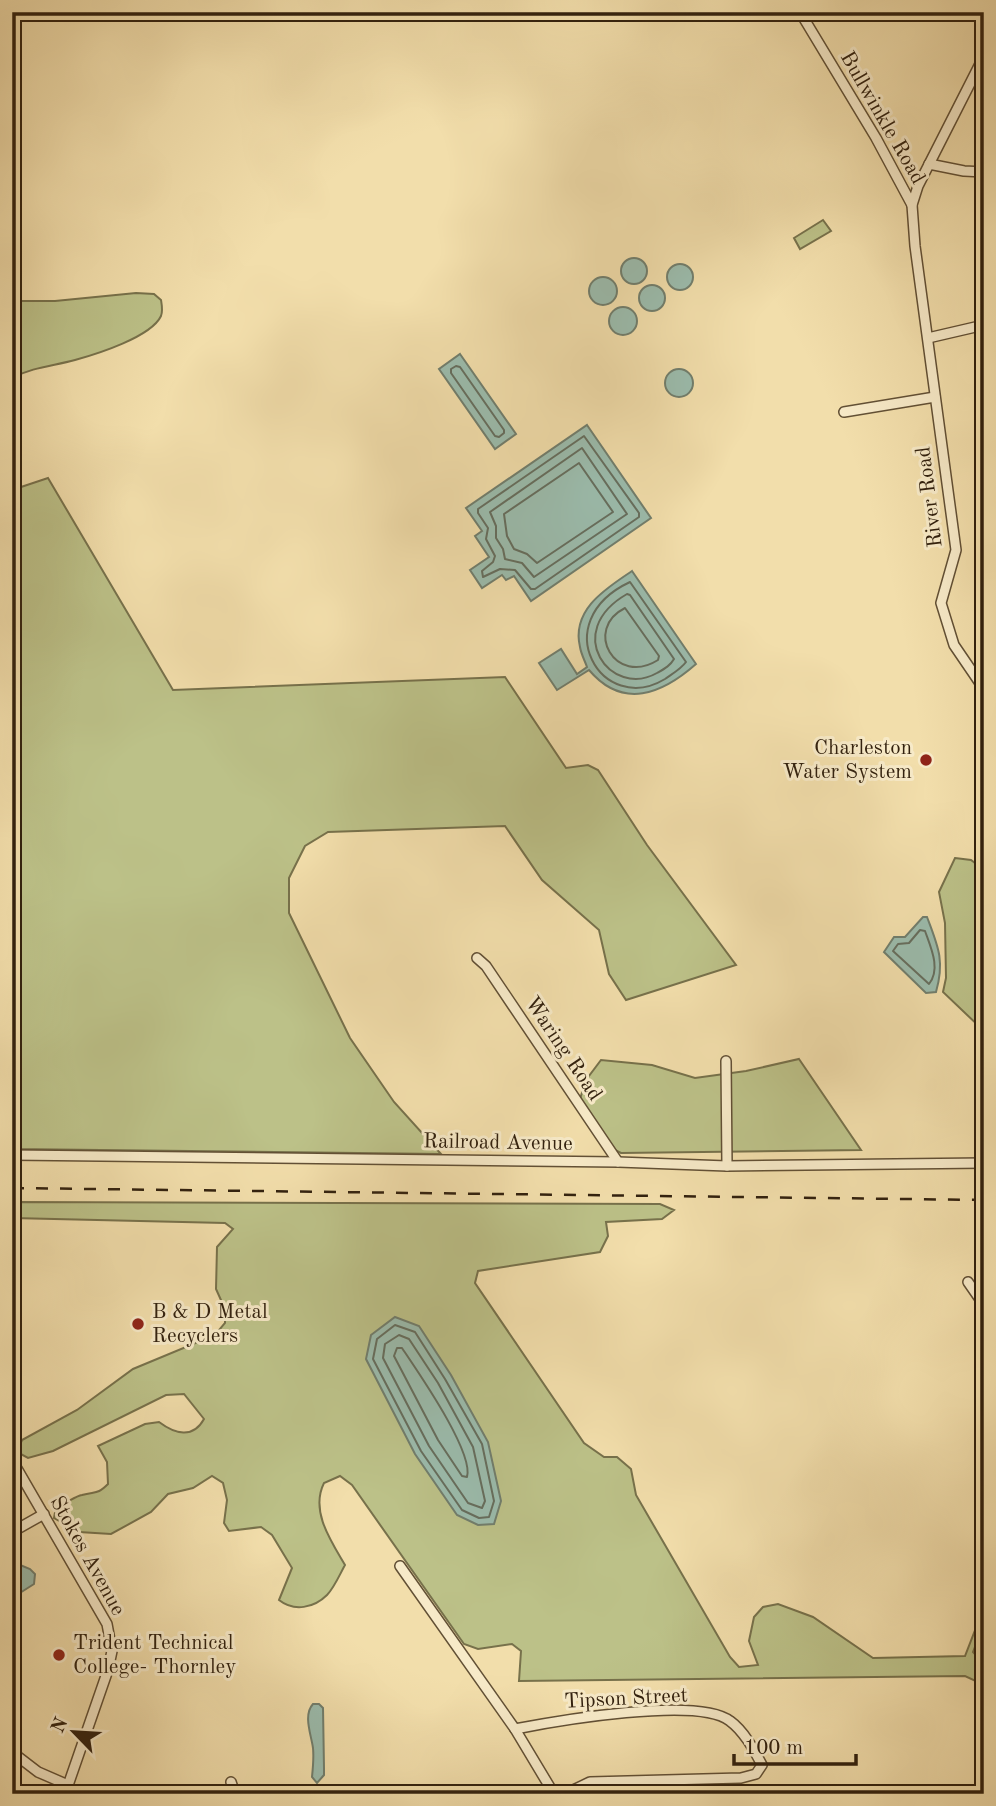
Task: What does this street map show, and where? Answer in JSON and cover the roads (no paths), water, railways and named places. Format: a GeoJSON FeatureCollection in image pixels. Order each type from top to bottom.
{"type":"FeatureCollection","features":[{"type":"Feature","properties":{"kind":"street","name":"Bullwinkle Road"},"geometry":{"type":"LineString","coordinates":[[800,12],[876,138],[912,205]]}},
{"type":"Feature","properties":{"kind":"street"},"geometry":{"type":"LineString","coordinates":[[912,205],[918,186],[984,56]]}},
{"type":"Feature","properties":{"kind":"street"},"geometry":{"type":"LineString","coordinates":[[929,164],[984,172]]}},
{"type":"Feature","properties":{"kind":"street","name":"River Road"},"geometry":{"type":"LineString","coordinates":[[912,205],[915,246],[956,550],[941,603],[954,645],[984,689]]}},
{"type":"Feature","properties":{"kind":"street"},"geometry":{"type":"LineString","coordinates":[[928,338],[984,325]]}},
{"type":"Feature","properties":{"kind":"street"},"geometry":{"type":"LineString","coordinates":[[844,412],[935,397]]}},
{"type":"Feature","properties":{"kind":"street","name":"Waring Road"},"geometry":{"type":"LineString","coordinates":[[477,958],[486,966],[618,1162]]}},
{"type":"Feature","properties":{"kind":"street"},"geometry":{"type":"LineString","coordinates":[[726,1061],[727,1166]]}},
{"type":"Feature","properties":{"kind":"street","name":"Railroad Avenue"},"geometry":{"type":"LineString","coordinates":[[12,1155],[618,1162],[727,1166],[984,1163]]}},
{"type":"Feature","properties":{"kind":"street"},"geometry":{"type":"LineString","coordinates":[[968,1282],[984,1305]]}},
{"type":"Feature","properties":{"kind":"street","name":"Stokes Avenue"},"geometry":{"type":"LineString","coordinates":[[12,1460],[100,1609],[107,1624],[112,1651],[108,1670],[66,1789]]}},
{"type":"Feature","properties":{"kind":"street"},"geometry":{"type":"LineString","coordinates":[[12,1532],[44,1514]]}},
{"type":"Feature","properties":{"kind":"street"},"geometry":{"type":"LineString","coordinates":[[400,1566],[515,1729],[554,1794]]}},
{"type":"Feature","properties":{"kind":"street","name":"Tipson Street"},"geometry":{"type":"LineString","coordinates":[[515,1729],[577,1717],[624,1713],[677,1711],[709,1714],[729,1720],[745,1738],[762,1765],[756,1774],[741,1778],[590,1782],[565,1794]]}},
{"type":"Feature","properties":{"kind":"street"},"geometry":{"type":"LineString","coordinates":[[12,1752],[66,1789]]}},
{"type":"Feature","properties":{"kind":"street"},"geometry":{"type":"LineString","coordinates":[[231,1782],[234,1794]]}},
{"type":"Feature","properties":{"kind":"street"},"geometry":{"type":"LineString","coordinates":[[175,1794],[198,1794]]}},
{"type":"Feature","properties":{"kind":"water"},"geometry":{"type":"Polygon","coordinates":[[[634,258],[643,262],[647,271],[643,280],[634,284],[625,280],[621,271],[625,262],[634,258]]]}},
{"type":"Feature","properties":{"kind":"water"},"geometry":{"type":"Polygon","coordinates":[[[680,264],[689,268],[693,277],[689,286],[680,290],[671,286],[667,277],[671,268],[680,264]]]}},
{"type":"Feature","properties":{"kind":"water"},"geometry":{"type":"Polygon","coordinates":[[[603,277],[613,281],[617,291],[613,301],[603,305],[593,301],[589,291],[593,281],[603,277]]]}},
{"type":"Feature","properties":{"kind":"water"},"geometry":{"type":"Polygon","coordinates":[[[652,285],[661,289],[665,298],[661,307],[652,311],[643,307],[639,298],[643,289],[652,285]]]}},
{"type":"Feature","properties":{"kind":"water"},"geometry":{"type":"Polygon","coordinates":[[[623,307],[633,311],[637,321],[633,331],[623,335],[613,331],[609,321],[613,311],[623,307]]]}},
{"type":"Feature","properties":{"kind":"water"},"geometry":{"type":"Polygon","coordinates":[[[460,354],[516,434],[495,449],[439,369],[460,354]]]}},
{"type":"Feature","properties":{"kind":"water"},"geometry":{"type":"Polygon","coordinates":[[[679,369],[689,373],[693,383],[689,393],[679,397],[669,393],[665,383],[669,373],[679,369]]]}},
{"type":"Feature","properties":{"kind":"water"},"geometry":{"type":"Polygon","coordinates":[[[587,425],[651,518],[531,601],[514,576],[506,580],[502,575],[482,588],[470,570],[489,557],[475,536],[482,531],[466,508],[587,425]]]}},
{"type":"Feature","properties":{"kind":"water"},"geometry":{"type":"Polygon","coordinates":[[[632,571],[696,664],[670,683],[642,693],[629,694],[615,690],[589,670],[557,690],[539,663],[561,649],[577,674],[587,667],[580,647],[581,621],[602,592],[632,571]]]}},
{"type":"Feature","properties":{"kind":"water"},"geometry":{"type":"Polygon","coordinates":[[[923,917],[927,917],[939,954],[940,971],[936,992],[926,993],[884,952],[894,937],[905,937],[923,917]]]}},
{"type":"Feature","properties":{"kind":"water"},"geometry":{"type":"Polygon","coordinates":[[[395,1317],[419,1326],[451,1375],[488,1442],[501,1501],[494,1524],[478,1525],[457,1515],[415,1454],[366,1359],[371,1335],[395,1317]]]}},
{"type":"Feature","properties":{"kind":"water"},"geometry":{"type":"Polygon","coordinates":[[[13,1562],[35,1574],[34,1584],[12,1598],[13,1562]]]}},
{"type":"Feature","properties":{"kind":"water"},"geometry":{"type":"Polygon","coordinates":[[[313,1704],[319,1704],[323,1708],[324,1775],[317,1783],[312,1777],[313,1752],[308,1719],[313,1704]]]}},
{"type":"Feature","properties":{"kind":"railway"},"geometry":{"type":"LineString","coordinates":[[12,1188],[984,1200]]}},
{"type":"Feature","properties":{"kind":"place","name":"Charleston Water System"},"geometry":{"type":"Point","coordinates":[926,760]}},
{"type":"Feature","properties":{"kind":"place","name":"B & D Metal Recyclers"},"geometry":{"type":"Point","coordinates":[138,1324]}},
{"type":"Feature","properties":{"kind":"place","name":"Trident Technical College- Thornley"},"geometry":{"type":"Point","coordinates":[59,1655]}}]}
